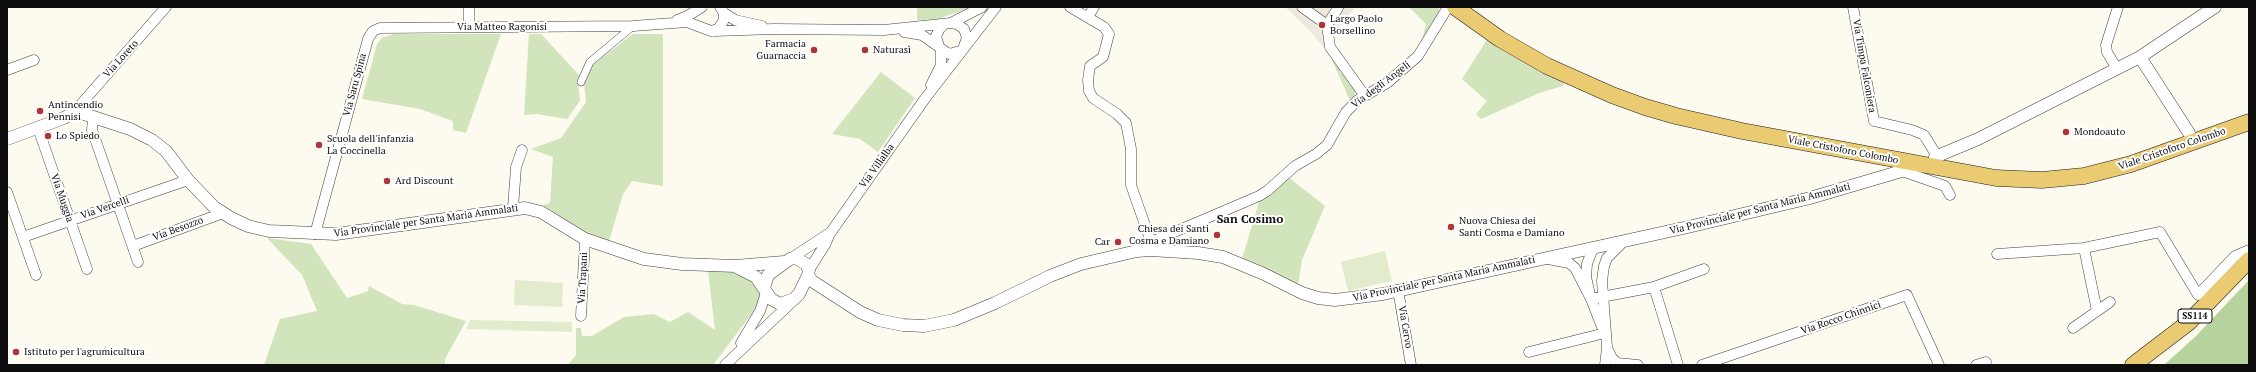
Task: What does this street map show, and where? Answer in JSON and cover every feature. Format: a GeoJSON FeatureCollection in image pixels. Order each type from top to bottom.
{"type":"FeatureCollection","features":[{"type":"Feature","properties":{"kind":"main road","name":"Viale Cristoforo Colombo"},"geometry":{"type":"LineString","coordinates":[[1455,7],[1500,39],[1547,66],[1612,95],[1676,116],[1876,157],[1996,178],[2042,180],[2084,176],[2131,164],[2249,122]]}},
{"type":"Feature","properties":{"kind":"main road","name":"Viale Cristoforo Colombo"},"geometry":{"type":"LineString","coordinates":[[1474,7],[1504,29],[1553,58],[1589,75],[1648,97],[1708,114],[1948,162],[2009,170],[2044,170],[2078,166],[2130,154],[2249,110]]}},
{"type":"Feature","properties":{"kind":"main road","name":"SS114"},"geometry":{"type":"LineString","coordinates":[[2133,365],[2188,323],[2248,269]]}},
{"type":"Feature","properties":{"kind":"main road","name":"SS114"},"geometry":{"type":"LineString","coordinates":[[2142,365],[2178,341],[2193,328],[2248,269]]}},
{"type":"Feature","properties":{"kind":"street","name":"Via Loreto"},"geometry":{"type":"LineString","coordinates":[[75,111],[166,7]]}},
{"type":"Feature","properties":{"kind":"street"},"geometry":{"type":"LineString","coordinates":[[469,7],[469,27]]}},
{"type":"Feature","properties":{"kind":"street"},"geometry":{"type":"LineString","coordinates":[[924,100],[941,65],[940,49],[936,36],[940,28],[982,7]]}},
{"type":"Feature","properties":{"kind":"street"},"geometry":{"type":"LineString","coordinates":[[924,100],[996,7]]}},
{"type":"Feature","properties":{"kind":"street"},"geometry":{"type":"LineString","coordinates":[[1070,7],[1104,27],[1109,34],[1103,57],[1090,66],[1088,80],[1089,91],[1093,98],[1126,123],[1132,149],[1130,186],[1151,246]]}},
{"type":"Feature","properties":{"kind":"street"},"geometry":{"type":"LineString","coordinates":[[1088,17],[1094,7]]}},
{"type":"Feature","properties":{"kind":"street"},"geometry":{"type":"LineString","coordinates":[[1302,7],[1327,25]]}},
{"type":"Feature","properties":{"kind":"street","name":"Via degli Angeli"},"geometry":{"type":"LineString","coordinates":[[1151,246],[1207,217],[1263,194],[1295,166],[1316,154],[1327,145],[1346,112],[1365,96],[1387,83],[1418,56],[1448,7]]}},
{"type":"Feature","properties":{"kind":"street","name":"Via Timpa Falconiera"},"geometry":{"type":"LineString","coordinates":[[1853,7],[1874,121],[1912,130],[1924,135],[1936,156]]}},
{"type":"Feature","properties":{"kind":"street"},"geometry":{"type":"LineString","coordinates":[[2118,7],[2106,46],[2107,52],[2118,69]]}},
{"type":"Feature","properties":{"kind":"street"},"geometry":{"type":"LineString","coordinates":[[1936,156],[1978,139],[2140,58],[2215,7]]}},
{"type":"Feature","properties":{"kind":"street"},"geometry":{"type":"LineString","coordinates":[[664,24],[689,16],[701,8]]}},
{"type":"Feature","properties":{"kind":"street"},"geometry":{"type":"LineString","coordinates":[[701,8],[698,19],[701,27]]}},
{"type":"Feature","properties":{"kind":"street"},"geometry":{"type":"LineString","coordinates":[[1338,8],[1327,25],[1330,47],[1365,96]]}},
{"type":"Feature","properties":{"kind":"street"},"geometry":{"type":"LineString","coordinates":[[711,31],[721,27],[724,20],[722,9]]}},
{"type":"Feature","properties":{"kind":"street"},"geometry":{"type":"LineString","coordinates":[[722,9],[735,20],[774,29]]}},
{"type":"Feature","properties":{"kind":"street"},"geometry":{"type":"LineString","coordinates":[[664,24],[687,22],[711,31],[774,29],[884,30],[957,24],[964,29],[967,38],[962,49],[952,54],[940,49],[922,35],[884,30]]}},
{"type":"Feature","properties":{"kind":"street","name":"Via Matteo Ragonisi"},"geometry":{"type":"LineString","coordinates":[[373,31],[380,28],[633,26],[664,24]]}},
{"type":"Feature","properties":{"kind":"street"},"geometry":{"type":"LineString","coordinates":[[581,82],[590,62],[633,26]]}},
{"type":"Feature","properties":{"kind":"street","name":"Via Saru Spina"},"geometry":{"type":"LineString","coordinates":[[315,234],[368,39],[373,31]]}},
{"type":"Feature","properties":{"kind":"street"},"geometry":{"type":"LineString","coordinates":[[2140,58],[2189,133],[2200,136],[2249,118]]}},
{"type":"Feature","properties":{"kind":"street"},"geometry":{"type":"LineString","coordinates":[[7,70],[34,60]]}},
{"type":"Feature","properties":{"kind":"street","name":"Via Villalba"},"geometry":{"type":"LineString","coordinates":[[808,272],[830,234],[924,100]]}},
{"type":"Feature","properties":{"kind":"street","name":"Via Provinciale per Santa Maria Ammalati"},"geometry":{"type":"LineString","coordinates":[[75,111],[130,129],[152,140],[166,152],[188,180],[214,207],[248,226],[268,231],[315,234],[360,232],[513,208],[525,208],[541,212],[585,239],[620,252],[663,262],[735,266],[787,261]]}},
{"type":"Feature","properties":{"kind":"street"},"geometry":{"type":"LineString","coordinates":[[7,139],[64,118],[75,111]]}},
{"type":"Feature","properties":{"kind":"street"},"geometry":{"type":"LineString","coordinates":[[93,118],[92,130],[138,262]]}},
{"type":"Feature","properties":{"kind":"street","name":"Via Muggia"},"geometry":{"type":"LineString","coordinates":[[38,128],[87,269]]}},
{"type":"Feature","properties":{"kind":"street"},"geometry":{"type":"LineString","coordinates":[[2084,176],[2130,162],[2185,141],[2188,139],[2189,133]]}},
{"type":"Feature","properties":{"kind":"street"},"geometry":{"type":"LineString","coordinates":[[513,208],[516,167],[522,150]]}},
{"type":"Feature","properties":{"kind":"street","name":"Via Provinciale per Santa Maria Ammalati"},"geometry":{"type":"LineString","coordinates":[[834,296],[878,320],[903,325],[939,324],[974,313],[1050,276],[1082,264],[1137,251],[1151,246],[1223,257],[1264,274],[1302,293],[1318,298],[1335,300],[1357,298],[1623,242],[1810,198],[1904,170]]}},
{"type":"Feature","properties":{"kind":"street"},"geometry":{"type":"LineString","coordinates":[[1904,170],[1945,186],[1950,195]]}},
{"type":"Feature","properties":{"kind":"street","name":"Via Vercelli"},"geometry":{"type":"LineString","coordinates":[[23,237],[188,180]]}},
{"type":"Feature","properties":{"kind":"street"},"geometry":{"type":"LineString","coordinates":[[7,192],[36,275]]}},
{"type":"Feature","properties":{"kind":"street","name":"Via Besozzo"},"geometry":{"type":"LineString","coordinates":[[133,246],[223,213]]}},
{"type":"Feature","properties":{"kind":"street"},"geometry":{"type":"LineString","coordinates":[[1998,254],[2084,248],[2160,232],[2198,295],[2235,256],[2249,250]]}},
{"type":"Feature","properties":{"kind":"street"},"geometry":{"type":"LineString","coordinates":[[733,355],[760,311],[768,275],[830,234]]}},
{"type":"Feature","properties":{"kind":"street","name":"Via Trapani"},"geometry":{"type":"LineString","coordinates":[[581,316],[585,239]]}},
{"type":"Feature","properties":{"kind":"street"},"geometry":{"type":"LineString","coordinates":[[1602,281],[1607,258],[1623,242]]}},
{"type":"Feature","properties":{"kind":"street"},"geometry":{"type":"LineString","coordinates":[[1593,248],[1599,261],[1604,296],[1607,347],[1605,365]]}},
{"type":"Feature","properties":{"kind":"street"},"geometry":{"type":"LineString","coordinates":[[1591,299],[1586,277],[1587,264],[1593,248]]}},
{"type":"Feature","properties":{"kind":"street"},"geometry":{"type":"LineString","coordinates":[[2084,248],[2096,311]]}},
{"type":"Feature","properties":{"kind":"street"},"geometry":{"type":"LineString","coordinates":[[787,261],[796,258],[804,262],[812,281],[834,296]]}},
{"type":"Feature","properties":{"kind":"street"},"geometry":{"type":"LineString","coordinates":[[1544,258],[1569,263],[1575,268],[1591,299],[1605,333]]}},
{"type":"Feature","properties":{"kind":"street"},"geometry":{"type":"LineString","coordinates":[[735,266],[756,277],[771,299],[780,304],[812,290],[834,296]]}},
{"type":"Feature","properties":{"kind":"street"},"geometry":{"type":"LineString","coordinates":[[1591,299],[1654,287],[1704,269]]}},
{"type":"Feature","properties":{"kind":"street"},"geometry":{"type":"LineString","coordinates":[[724,365],[797,297],[808,272]]}},
{"type":"Feature","properties":{"kind":"street"},"geometry":{"type":"LineString","coordinates":[[1654,287],[1678,365]]}},
{"type":"Feature","properties":{"kind":"street","name":"Via Cervo"},"geometry":{"type":"LineString","coordinates":[[1398,290],[1411,365]]}},
{"type":"Feature","properties":{"kind":"street","name":"Via Rocco Chinnici"},"geometry":{"type":"LineString","coordinates":[[1702,365],[1907,295],[1939,365]]}},
{"type":"Feature","properties":{"kind":"street"},"geometry":{"type":"LineString","coordinates":[[2073,328],[2110,302]]}},
{"type":"Feature","properties":{"kind":"street"},"geometry":{"type":"LineString","coordinates":[[1530,352],[1605,333]]}},
{"type":"Feature","properties":{"kind":"street"},"geometry":{"type":"LineString","coordinates":[[1607,347],[1612,358],[1617,363],[1638,365]]}},
{"type":"Feature","properties":{"kind":"street"},"geometry":{"type":"LineString","coordinates":[[1976,365],[1986,362]]}},
{"type":"Feature","properties":{"kind":"green space"},"geometry":{"type":"Polygon","coordinates":[[[917,7],[972,7],[938,19],[917,20],[917,7]]]}},
{"type":"Feature","properties":{"kind":"green space"},"geometry":{"type":"Polygon","coordinates":[[[1409,7],[1439,7],[1439,13],[1420,48],[1426,24],[1409,7]]]}},
{"type":"Feature","properties":{"kind":"green space"},"geometry":{"type":"Polygon","coordinates":[[[1313,22],[1341,70],[1339,71],[1342,74],[1344,73],[1355,90],[1355,98],[1351,103],[1328,51],[1310,31],[1313,22]]]}},
{"type":"Feature","properties":{"kind":"green space"},"geometry":{"type":"Polygon","coordinates":[[[394,34],[501,34],[466,133],[453,130],[453,121],[420,109],[362,99],[377,44],[382,38],[394,34]]]}},
{"type":"Feature","properties":{"kind":"green space"},"geometry":{"type":"Polygon","coordinates":[[[529,34],[541,34],[580,76],[578,80],[580,101],[567,119],[537,114],[524,115],[529,34]]]}},
{"type":"Feature","properties":{"kind":"green space"},"geometry":{"type":"Polygon","coordinates":[[[633,34],[663,34],[663,186],[632,181],[623,194],[609,241],[587,233],[543,205],[550,203],[553,157],[531,149],[561,138],[586,102],[584,83],[592,65],[633,34]]]}},
{"type":"Feature","properties":{"kind":"green space"},"geometry":{"type":"Polygon","coordinates":[[[1488,38],[1564,81],[1563,86],[1539,93],[1481,119],[1476,114],[1487,101],[1462,79],[1488,38]]]}},
{"type":"Feature","properties":{"kind":"green space"},"geometry":{"type":"Polygon","coordinates":[[[881,72],[915,98],[878,152],[860,139],[832,134],[881,72]]]}},
{"type":"Feature","properties":{"kind":"green space"},"geometry":{"type":"Polygon","coordinates":[[[1287,176],[1325,206],[1302,260],[1298,286],[1242,259],[1260,199],[1287,176]]]}},
{"type":"Feature","properties":{"kind":"green space"},"geometry":{"type":"Polygon","coordinates":[[[267,238],[311,244],[347,298],[368,291],[369,286],[402,304],[414,305],[466,321],[445,359],[445,365],[264,365],[280,319],[317,311],[302,275],[267,238]]]}},
{"type":"Feature","properties":{"kind":"green space"},"geometry":{"type":"Polygon","coordinates":[[[1385,251],[1392,281],[1348,291],[1341,262],[1385,251]]]}},
{"type":"Feature","properties":{"kind":"green space"},"geometry":{"type":"Polygon","coordinates":[[[708,271],[737,271],[750,276],[761,292],[759,304],[713,365],[568,365],[576,355],[576,328],[581,328],[582,336],[592,336],[624,317],[654,314],[670,322],[688,312],[715,330],[708,271]]]}},
{"type":"Feature","properties":{"kind":"green space"},"geometry":{"type":"Polygon","coordinates":[[[515,280],[563,283],[562,307],[514,305],[515,280]]]}},
{"type":"Feature","properties":{"kind":"green space"},"geometry":{"type":"Polygon","coordinates":[[[2249,280],[2249,365],[2164,365],[2196,336],[2249,280]]]}},
{"type":"Feature","properties":{"kind":"green space"},"geometry":{"type":"Polygon","coordinates":[[[470,320],[572,322],[572,332],[466,329],[470,320]]]}},
{"type":"Feature","properties":{"kind":"shaded area","name":"Largo Paolo Borsellino"},"geometry":{"type":"Polygon","coordinates":[[[1285,7],[1355,7],[1333,35],[1328,51],[1285,7]]]}},
{"type":"Feature","properties":{"kind":"place","name":"Largo Paolo Borsellino"},"geometry":{"type":"Point","coordinates":[1322,25]}},
{"type":"Feature","properties":{"kind":"place","name":"Farmacia Guarnaccia"},"geometry":{"type":"Point","coordinates":[814,50]}},
{"type":"Feature","properties":{"kind":"place","name":"Naturasì"},"geometry":{"type":"Point","coordinates":[865,50]}},
{"type":"Feature","properties":{"kind":"place","name":"Antincendio Pennisi"},"geometry":{"type":"Point","coordinates":[40,111]}},
{"type":"Feature","properties":{"kind":"place","name":"Mondoauto"},"geometry":{"type":"Point","coordinates":[2066,132]}},
{"type":"Feature","properties":{"kind":"place","name":"Lo Spiedo"},"geometry":{"type":"Point","coordinates":[48,136]}},
{"type":"Feature","properties":{"kind":"place","name":"Scuola dell'infanzia La Coccinella"},"geometry":{"type":"Point","coordinates":[319,145]}},
{"type":"Feature","properties":{"kind":"place","name":"Ard Discount"},"geometry":{"type":"Point","coordinates":[387,181]}},
{"type":"Feature","properties":{"kind":"place","name":"Nuova Chiesa dei Santi Cosma e Damiano"},"geometry":{"type":"Point","coordinates":[1451,227]}},
{"type":"Feature","properties":{"kind":"place","name":"Chiesa dei Santi Cosma e Damiano"},"geometry":{"type":"Point","coordinates":[1217,235]}},
{"type":"Feature","properties":{"kind":"place","name":"Car"},"geometry":{"type":"Point","coordinates":[1118,242]}},
{"type":"Feature","properties":{"kind":"place","name":"Istituto per l'agrumicultura"},"geometry":{"type":"Point","coordinates":[16,352]}},
{"type":"Feature","properties":{"kind":"district","name":"San Cosimo"},"geometry":{"type":"Point","coordinates":[1250,220]}}]}
